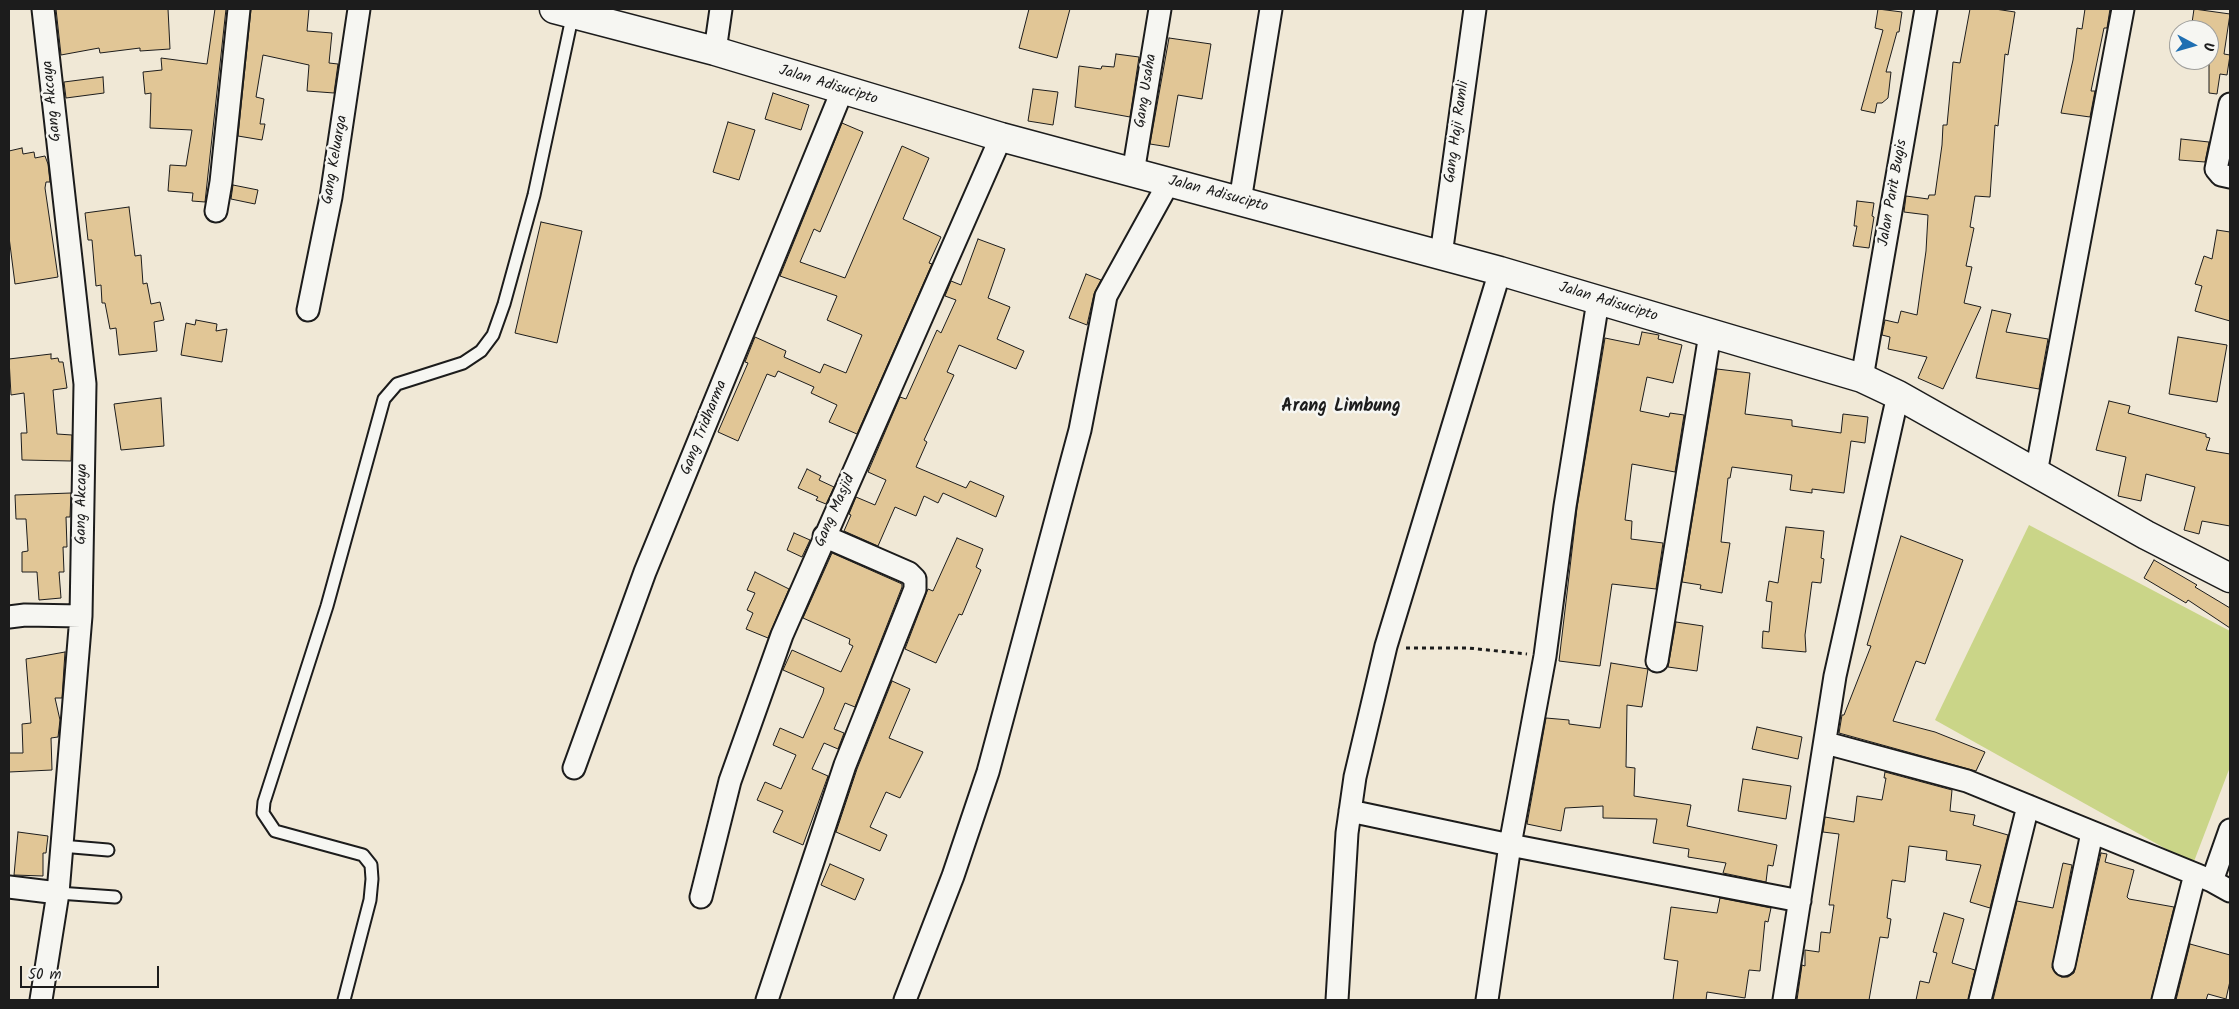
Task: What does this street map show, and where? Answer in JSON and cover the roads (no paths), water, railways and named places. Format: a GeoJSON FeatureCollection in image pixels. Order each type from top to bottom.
{"type":"FeatureCollection","features":[{"type":"Feature","properties":{"kind":"main road","name":"Jalan Adisucipto"},"geometry":{"type":"LineString","coordinates":[[564,11],[619,16],[715,51],[842,91],[1001,137],[1500,271],[1880,386],[2146,535],[2230,578]]}},
{"type":"Feature","properties":{"kind":"street","name":"Gang Akcaya"},"geometry":{"type":"LineString","coordinates":[[41,1000],[58,893],[81,616],[85,384],[43,9]]}},
{"type":"Feature","properties":{"kind":"street"},"geometry":{"type":"LineString","coordinates":[[216,211],[226,144],[239,9]]}},
{"type":"Feature","properties":{"kind":"street","name":"Gang Keluarga"},"geometry":{"type":"LineString","coordinates":[[308,310],[333,188],[360,9]]}},
{"type":"Feature","properties":{"kind":"street"},"geometry":{"type":"LineString","coordinates":[[715,51],[721,9]]}},
{"type":"Feature","properties":{"kind":"street","name":"Gang Usaha"},"geometry":{"type":"LineString","coordinates":[[1133,173],[1160,9]]}},
{"type":"Feature","properties":{"kind":"street"},"geometry":{"type":"LineString","coordinates":[[1240,201],[1271,9]]}},
{"type":"Feature","properties":{"kind":"street","name":"Gang Haji Ramli"},"geometry":{"type":"LineString","coordinates":[[1441,255],[1475,9]]}},
{"type":"Feature","properties":{"kind":"street","name":"Jalan Parit Bugis"},"geometry":{"type":"LineString","coordinates":[[1784,1000],[1826,743],[1880,386],[1926,9]]}},
{"type":"Feature","properties":{"kind":"street"},"geometry":{"type":"LineString","coordinates":[[2036,473],[2123,9]]}},
{"type":"Feature","properties":{"kind":"street","name":"Gang Tridharma"},"geometry":{"type":"LineString","coordinates":[[574,768],[645,572],[721,389],[780,238],[842,91]]}},
{"type":"Feature","properties":{"kind":"street"},"geometry":{"type":"LineString","coordinates":[[2230,104],[2216,169],[2221,175],[2230,177]]}},
{"type":"Feature","properties":{"kind":"street","name":"Gang Masjid"},"geometry":{"type":"LineString","coordinates":[[701,897],[730,781],[782,635],[1001,137]]}},
{"type":"Feature","properties":{"kind":"street"},"geometry":{"type":"LineString","coordinates":[[905,1000],[953,876],[988,772],[1080,430],[1106,296],[1169,182]]}},
{"type":"Feature","properties":{"kind":"street"},"geometry":{"type":"LineString","coordinates":[[1337,1000],[1347,833],[1355,777],[1386,646],[1500,271]]}},
{"type":"Feature","properties":{"kind":"street"},"geometry":{"type":"LineString","coordinates":[[1487,1000],[1510,845],[1544,656],[1565,506],[1598,301]]}},
{"type":"Feature","properties":{"kind":"street"},"geometry":{"type":"LineString","coordinates":[[1657,661],[1710,334]]}},
{"type":"Feature","properties":{"kind":"street"},"geometry":{"type":"LineString","coordinates":[[766,1000],[845,765],[914,589],[915,579],[909,573],[824,536]]}},
{"type":"Feature","properties":{"kind":"street"},"geometry":{"type":"LineString","coordinates":[[9,617],[25,615],[81,616]]}},
{"type":"Feature","properties":{"kind":"street"},"geometry":{"type":"LineString","coordinates":[[1826,743],[1966,781],[2203,877],[2230,891]]}},
{"type":"Feature","properties":{"kind":"street"},"geometry":{"type":"LineString","coordinates":[[1980,1000],[2028,806]]}},
{"type":"Feature","properties":{"kind":"street"},"geometry":{"type":"LineString","coordinates":[[1350,811],[1510,845],[1800,901]]}},
{"type":"Feature","properties":{"kind":"street"},"geometry":{"type":"LineString","coordinates":[[2163,1000],[2203,877],[2230,830]]}},
{"type":"Feature","properties":{"kind":"street"},"geometry":{"type":"LineString","coordinates":[[2064,965],[2092,833]]}},
{"type":"Feature","properties":{"kind":"street"},"geometry":{"type":"LineString","coordinates":[[9,887],[58,893]]}},
{"type":"Feature","properties":{"kind":"lane"},"geometry":{"type":"LineString","coordinates":[[344,1000],[370,900],[371,865],[362,855],[275,831],[264,813],[264,802],[327,606],[384,398],[398,384],[463,363],[481,351],[493,335],[504,304],[534,195],[564,11]]}},
{"type":"Feature","properties":{"kind":"lane"},"geometry":{"type":"LineString","coordinates":[[62,846],[108,850]]}},
{"type":"Feature","properties":{"kind":"lane"},"geometry":{"type":"LineString","coordinates":[[58,893],[115,897]]}},
{"type":"Feature","properties":{"kind":"district","name":"Arang Limbung"},"geometry":{"type":"Point","coordinates":[1341,408]}}]}
